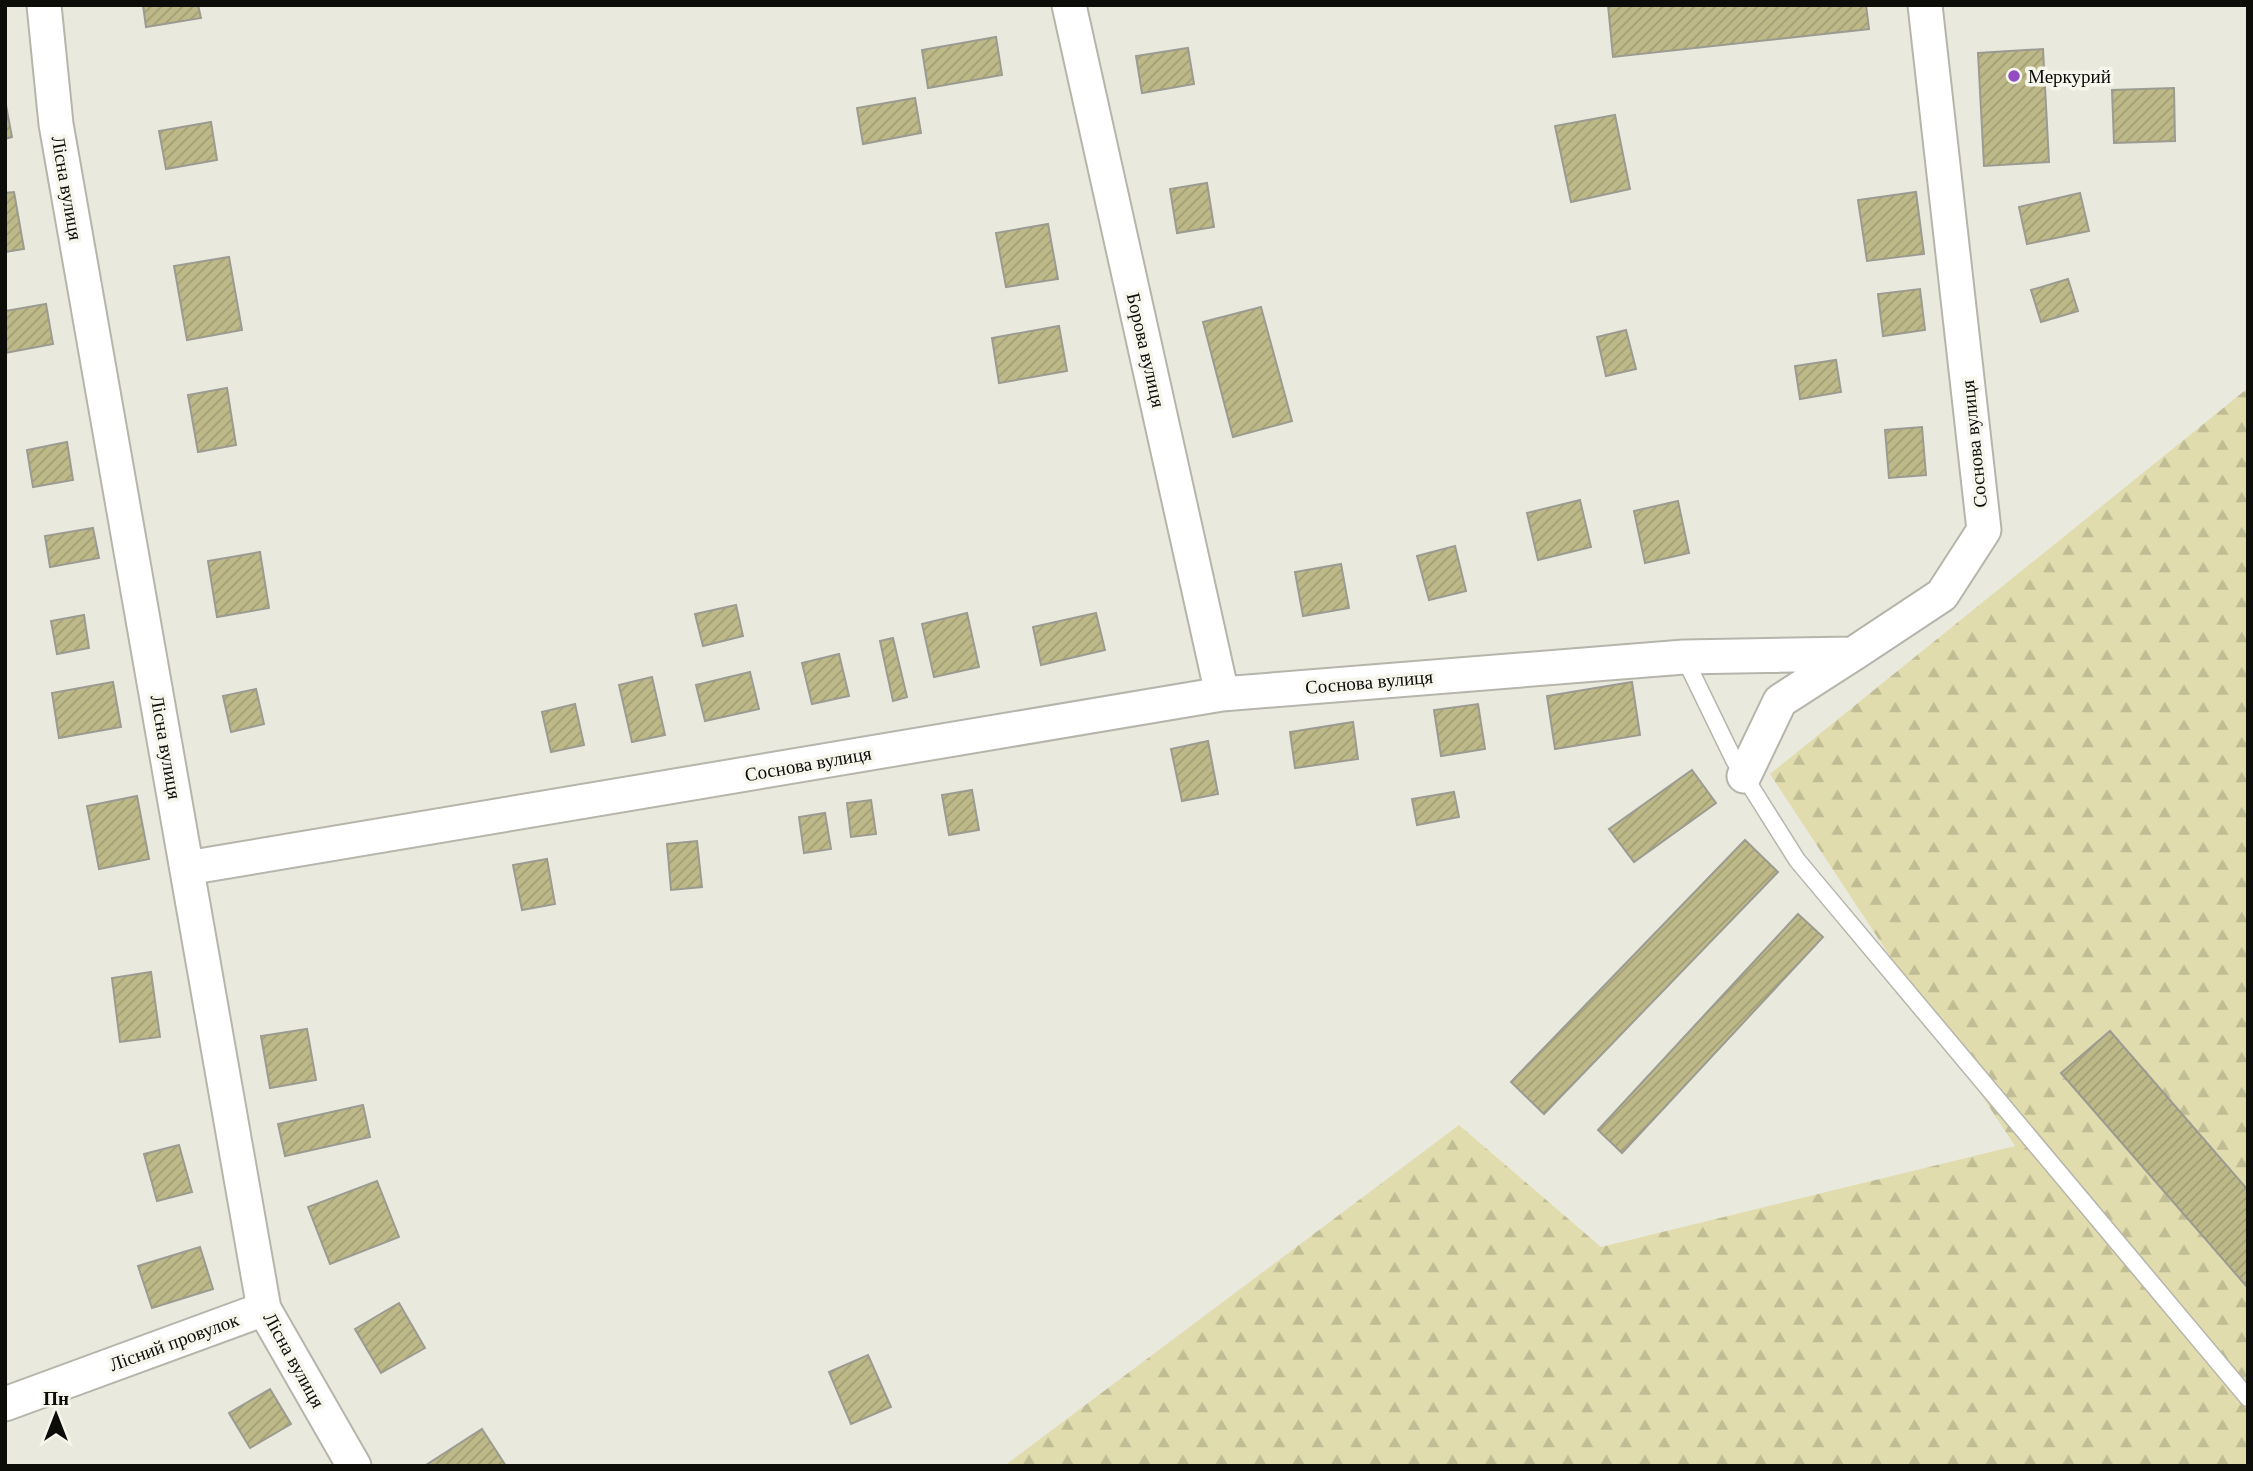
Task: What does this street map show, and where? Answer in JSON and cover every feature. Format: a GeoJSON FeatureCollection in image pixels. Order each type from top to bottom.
{"type":"FeatureCollection","features":[{"type":"Feature","properties":{"kind":"street","name":"Лісна вулиця"},"geometry":{"type":"LineString","coordinates":[[44,5],[56,124],[264,1310],[354,1466]]}},
{"type":"Feature","properties":{"kind":"street","name":"Борова вулиця"},"geometry":{"type":"LineString","coordinates":[[1069,5],[1222,694]]}},
{"type":"Feature","properties":{"kind":"street","name":"Соснова вулиця"},"geometry":{"type":"LineString","coordinates":[[187,868],[1222,694],[1684,657],[1853,654],[1942,595],[1984,530],[1925,5]]}},
{"type":"Feature","properties":{"kind":"street"},"geometry":{"type":"LineString","coordinates":[[1744,776],[1780,701],[1853,654]]}},
{"type":"Feature","properties":{"kind":"street","name":"Лісний провулок"},"geometry":{"type":"LineString","coordinates":[[5,1404],[264,1310]]}},
{"type":"Feature","properties":{"kind":"lane"},"geometry":{"type":"LineString","coordinates":[[1684,657],[1744,776],[1797,860],[2248,1398]]}},
{"type":"Feature","properties":{"kind":"green space"},"geometry":{"type":"Polygon","coordinates":[[[2248,388],[2248,1466],[1004,1466],[1459,1125],[1601,1247],[2015,1146],[1770,774],[2248,388]]]}},
{"type":"Feature","properties":{"kind":"building"},"geometry":{"type":"Polygon","coordinates":[[[143,5],[198,5],[201,18],[146,27],[143,5]]]}},
{"type":"Feature","properties":{"kind":"building"},"geometry":{"type":"Polygon","coordinates":[[[1608,5],[1866,5],[1869,29],[1613,57],[1608,5]]]}},
{"type":"Feature","properties":{"kind":"building"},"geometry":{"type":"Polygon","coordinates":[[[996,37],[1002,75],[928,88],[922,50],[996,37]]]}},
{"type":"Feature","properties":{"kind":"building"},"geometry":{"type":"Polygon","coordinates":[[[1188,48],[1194,84],[1142,93],[1136,56],[1188,48]]]}},
{"type":"Feature","properties":{"kind":"building"},"geometry":{"type":"Polygon","coordinates":[[[2043,49],[2049,162],[1984,166],[1978,53],[2043,49]]]}},
{"type":"Feature","properties":{"kind":"building"},"geometry":{"type":"Polygon","coordinates":[[[2174,88],[2175,141],[2114,143],[2112,90],[2174,88]]]}},
{"type":"Feature","properties":{"kind":"building"},"geometry":{"type":"Polygon","coordinates":[[[915,98],[921,133],[863,144],[857,108],[915,98]]]}},
{"type":"Feature","properties":{"kind":"building"},"geometry":{"type":"Polygon","coordinates":[[[5,100],[12,137],[5,139],[5,100]]]}},
{"type":"Feature","properties":{"kind":"building"},"geometry":{"type":"Polygon","coordinates":[[[1615,115],[1630,189],[1571,202],[1555,126],[1615,115]]]}},
{"type":"Feature","properties":{"kind":"building"},"geometry":{"type":"Polygon","coordinates":[[[211,122],[217,160],[166,169],[159,131],[211,122]]]}},
{"type":"Feature","properties":{"kind":"building"},"geometry":{"type":"Polygon","coordinates":[[[1207,183],[1214,227],[1177,233],[1170,189],[1207,183]]]}},
{"type":"Feature","properties":{"kind":"building"},"geometry":{"type":"Polygon","coordinates":[[[14,192],[24,249],[5,252],[5,193],[14,192]]]}},
{"type":"Feature","properties":{"kind":"building"},"geometry":{"type":"Polygon","coordinates":[[[1916,192],[1924,254],[1867,261],[1858,200],[1916,192]]]}},
{"type":"Feature","properties":{"kind":"building"},"geometry":{"type":"Polygon","coordinates":[[[2080,193],[2089,231],[2027,244],[2019,207],[2080,193]]]}},
{"type":"Feature","properties":{"kind":"building"},"geometry":{"type":"Polygon","coordinates":[[[1048,224],[1058,279],[1006,287],[996,233],[1048,224]]]}},
{"type":"Feature","properties":{"kind":"building"},"geometry":{"type":"Polygon","coordinates":[[[229,257],[242,330],[187,340],[174,266],[229,257]]]}},
{"type":"Feature","properties":{"kind":"building"},"geometry":{"type":"Polygon","coordinates":[[[2068,279],[2078,311],[2041,322],[2031,290],[2068,279]]]}},
{"type":"Feature","properties":{"kind":"building"},"geometry":{"type":"Polygon","coordinates":[[[1920,289],[1925,330],[1883,336],[1878,294],[1920,289]]]}},
{"type":"Feature","properties":{"kind":"building"},"geometry":{"type":"Polygon","coordinates":[[[46,304],[53,344],[5,353],[5,311],[46,304]]]}},
{"type":"Feature","properties":{"kind":"building"},"geometry":{"type":"Polygon","coordinates":[[[1261,307],[1292,421],[1233,437],[1203,322],[1261,307]]]}},
{"type":"Feature","properties":{"kind":"building"},"geometry":{"type":"Polygon","coordinates":[[[1059,326],[1067,371],[999,383],[992,338],[1059,326]]]}},
{"type":"Feature","properties":{"kind":"building"},"geometry":{"type":"Polygon","coordinates":[[[1626,330],[1636,369],[1606,376],[1597,337],[1626,330]]]}},
{"type":"Feature","properties":{"kind":"building"},"geometry":{"type":"Polygon","coordinates":[[[1836,360],[1841,392],[1800,399],[1795,366],[1836,360]]]}},
{"type":"Feature","properties":{"kind":"building"},"geometry":{"type":"Polygon","coordinates":[[[227,388],[236,445],[198,452],[188,395],[227,388]]]}},
{"type":"Feature","properties":{"kind":"building"},"geometry":{"type":"Polygon","coordinates":[[[1922,427],[1926,475],[1889,478],[1885,430],[1922,427]]]}},
{"type":"Feature","properties":{"kind":"building"},"geometry":{"type":"Polygon","coordinates":[[[67,442],[73,480],[33,487],[27,450],[67,442]]]}},
{"type":"Feature","properties":{"kind":"building"},"geometry":{"type":"Polygon","coordinates":[[[1580,500],[1591,547],[1538,560],[1527,513],[1580,500]]]}},
{"type":"Feature","properties":{"kind":"building"},"geometry":{"type":"Polygon","coordinates":[[[1678,501],[1689,553],[1645,563],[1634,511],[1678,501]]]}},
{"type":"Feature","properties":{"kind":"building"},"geometry":{"type":"Polygon","coordinates":[[[93,528],[99,558],[50,567],[45,536],[93,528]]]}},
{"type":"Feature","properties":{"kind":"building"},"geometry":{"type":"Polygon","coordinates":[[[1455,546],[1466,591],[1429,600],[1417,556],[1455,546]]]}},
{"type":"Feature","properties":{"kind":"building"},"geometry":{"type":"Polygon","coordinates":[[[260,552],[269,608],[217,617],[208,561],[260,552]]]}},
{"type":"Feature","properties":{"kind":"building"},"geometry":{"type":"Polygon","coordinates":[[[1341,564],[1349,608],[1303,616],[1295,572],[1341,564]]]}},
{"type":"Feature","properties":{"kind":"building"},"geometry":{"type":"Polygon","coordinates":[[[736,605],[743,636],[703,646],[695,614],[736,605]]]}},
{"type":"Feature","properties":{"kind":"building"},"geometry":{"type":"Polygon","coordinates":[[[967,613],[979,667],[934,677],[922,624],[967,613]]]}},
{"type":"Feature","properties":{"kind":"building"},"geometry":{"type":"Polygon","coordinates":[[[1096,613],[1105,650],[1041,665],[1033,627],[1096,613]]]}},
{"type":"Feature","properties":{"kind":"building"},"geometry":{"type":"Polygon","coordinates":[[[84,615],[89,648],[57,654],[51,621],[84,615]]]}},
{"type":"Feature","properties":{"kind":"building"},"geometry":{"type":"Polygon","coordinates":[[[893,638],[907,697],[893,701],[880,641],[893,638]]]}},
{"type":"Feature","properties":{"kind":"building"},"geometry":{"type":"Polygon","coordinates":[[[839,654],[849,696],[812,704],[802,663],[839,654]]]}},
{"type":"Feature","properties":{"kind":"building"},"geometry":{"type":"Polygon","coordinates":[[[750,672],[759,709],[705,721],[696,685],[750,672]]]}},
{"type":"Feature","properties":{"kind":"building"},"geometry":{"type":"Polygon","coordinates":[[[652,677],[665,735],[632,742],[619,685],[652,677]]]}},
{"type":"Feature","properties":{"kind":"building"},"geometry":{"type":"Polygon","coordinates":[[[113,682],[121,727],[59,738],[52,693],[113,682]]]}},
{"type":"Feature","properties":{"kind":"building"},"geometry":{"type":"Polygon","coordinates":[[[1632,682],[1640,735],[1555,749],[1547,696],[1632,682]]]}},
{"type":"Feature","properties":{"kind":"building"},"geometry":{"type":"Polygon","coordinates":[[[256,689],[264,724],[231,732],[223,696],[256,689]]]}},
{"type":"Feature","properties":{"kind":"building"},"geometry":{"type":"Polygon","coordinates":[[[575,704],[584,745],[551,752],[542,712],[575,704]]]}},
{"type":"Feature","properties":{"kind":"building"},"geometry":{"type":"Polygon","coordinates":[[[1478,704],[1485,749],[1441,756],[1434,710],[1478,704]]]}},
{"type":"Feature","properties":{"kind":"building"},"geometry":{"type":"Polygon","coordinates":[[[1353,722],[1358,759],[1295,768],[1290,732],[1353,722]]]}},
{"type":"Feature","properties":{"kind":"building"},"geometry":{"type":"Polygon","coordinates":[[[1208,741],[1218,794],[1182,801],[1171,749],[1208,741]]]}},
{"type":"Feature","properties":{"kind":"building"},"geometry":{"type":"Polygon","coordinates":[[[1692,770],[1716,803],[1634,862],[1609,829],[1692,770]]]}},
{"type":"Feature","properties":{"kind":"building"},"geometry":{"type":"Polygon","coordinates":[[[972,790],[979,830],[949,835],[942,795],[972,790]]]}},
{"type":"Feature","properties":{"kind":"building"},"geometry":{"type":"Polygon","coordinates":[[[1454,792],[1459,817],[1417,825],[1412,799],[1454,792]]]}},
{"type":"Feature","properties":{"kind":"building"},"geometry":{"type":"Polygon","coordinates":[[[137,796],[149,859],[99,869],[87,806],[137,796]]]}},
{"type":"Feature","properties":{"kind":"building"},"geometry":{"type":"Polygon","coordinates":[[[871,800],[876,834],[851,837],[847,803],[871,800]]]}},
{"type":"Feature","properties":{"kind":"building"},"geometry":{"type":"Polygon","coordinates":[[[825,813],[831,849],[804,853],[799,817],[825,813]]]}},
{"type":"Feature","properties":{"kind":"building"},"geometry":{"type":"Polygon","coordinates":[[[1745,840],[1778,872],[1544,1114],[1511,1082],[1745,840]]]}},
{"type":"Feature","properties":{"kind":"building"},"geometry":{"type":"Polygon","coordinates":[[[697,841],[702,887],[671,890],[667,844],[697,841]]]}},
{"type":"Feature","properties":{"kind":"building"},"geometry":{"type":"Polygon","coordinates":[[[547,859],[555,904],[522,910],[513,865],[547,859]]]}},
{"type":"Feature","properties":{"kind":"building"},"geometry":{"type":"Polygon","coordinates":[[[1798,914],[1823,937],[1622,1153],[1598,1130],[1798,914]]]}},
{"type":"Feature","properties":{"kind":"building"},"geometry":{"type":"Polygon","coordinates":[[[151,972],[160,1037],[120,1042],[112,978],[151,972]]]}},
{"type":"Feature","properties":{"kind":"building"},"geometry":{"type":"Polygon","coordinates":[[[307,1029],[316,1080],[270,1088],[261,1036],[307,1029]]]}},
{"type":"Feature","properties":{"kind":"building"},"geometry":{"type":"Polygon","coordinates":[[[2110,1031],[2248,1190],[2248,1288],[2061,1073],[2110,1031]]]}},
{"type":"Feature","properties":{"kind":"building"},"geometry":{"type":"Polygon","coordinates":[[[363,1105],[370,1137],[285,1156],[278,1124],[363,1105]]]}},
{"type":"Feature","properties":{"kind":"building"},"geometry":{"type":"Polygon","coordinates":[[[179,1145],[192,1192],[157,1201],[144,1154],[179,1145]]]}},
{"type":"Feature","properties":{"kind":"building"},"geometry":{"type":"Polygon","coordinates":[[[377,1181],[399,1237],[330,1264],[308,1207],[377,1181]]]}},
{"type":"Feature","properties":{"kind":"building"},"geometry":{"type":"Polygon","coordinates":[[[200,1247],[213,1289],[152,1308],[138,1266],[200,1247]]]}},
{"type":"Feature","properties":{"kind":"building"},"geometry":{"type":"Polygon","coordinates":[[[399,1303],[425,1348],[381,1373],[355,1329],[399,1303]]]}},
{"type":"Feature","properties":{"kind":"building"},"geometry":{"type":"Polygon","coordinates":[[[868,1355],[891,1407],[851,1424],[829,1372],[868,1355]]]}},
{"type":"Feature","properties":{"kind":"building"},"geometry":{"type":"Polygon","coordinates":[[[270,1389],[291,1424],[250,1448],[229,1413],[270,1389]]]}},
{"type":"Feature","properties":{"kind":"building"},"geometry":{"type":"Polygon","coordinates":[[[482,1429],[506,1466],[426,1466],[426,1465],[482,1429]]]}},
{"type":"Feature","properties":{"kind":"place","name":"Меркурий"},"geometry":{"type":"Point","coordinates":[2014,76]}}]}
